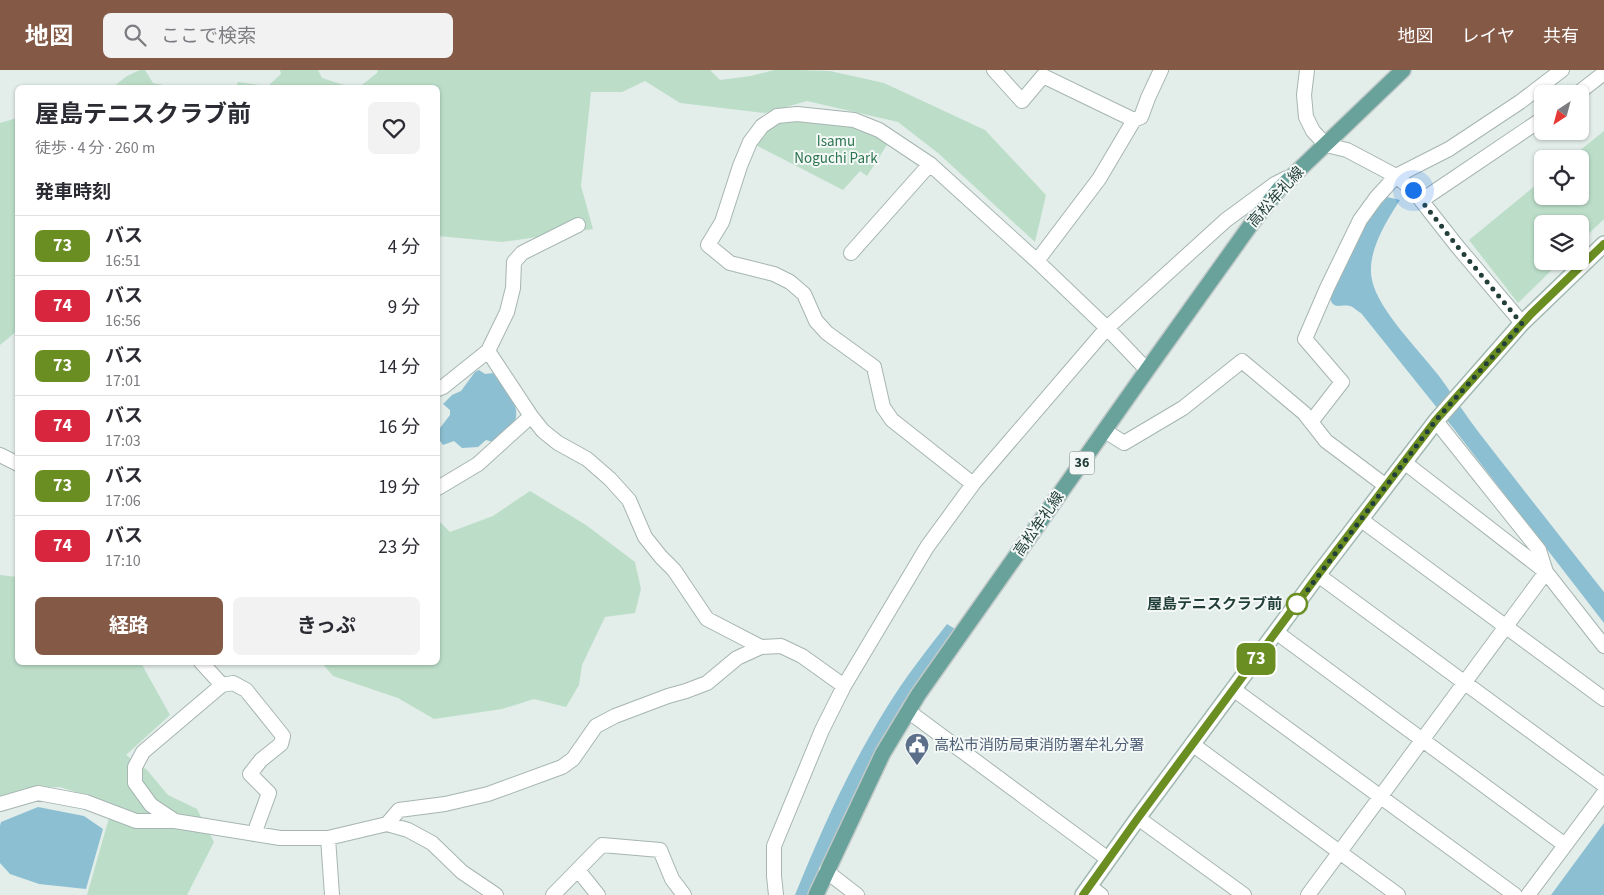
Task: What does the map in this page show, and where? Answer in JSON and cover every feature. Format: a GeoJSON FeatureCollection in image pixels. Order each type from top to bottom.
{"type":"FeatureCollection","features":[{"type":"Feature","properties":{"kind":"main road","name":"高松牟礼線"},"geometry":{"type":"LineString","coordinates":[[816,895],[883,753],[908,711],[1147,370],[1252,223],[1280,188],[1403,70]]}},
{"type":"Feature","properties":{"kind":"street"},"geometry":{"type":"LineString","coordinates":[[994,70],[1022,101],[1043,76],[1134,120],[1141,118],[1161,70]]}},
{"type":"Feature","properties":{"kind":"street"},"geometry":{"type":"LineString","coordinates":[[1307,70],[1304,95],[1306,117],[1313,131],[1326,145],[1347,150],[1396,176],[1413,190],[1522,324]]}},
{"type":"Feature","properties":{"kind":"street"},"geometry":{"type":"LineString","coordinates":[[1311,422],[1342,382],[1305,339],[1360,220],[1376,198],[1396,176],[1449,149],[1520,102],[1562,70]]}},
{"type":"Feature","properties":{"kind":"street"},"geometry":{"type":"LineString","coordinates":[[1589,85],[1604,73]]}},
{"type":"Feature","properties":{"kind":"street"},"geometry":{"type":"LineString","coordinates":[[973,484],[892,420],[883,406],[874,367],[827,334],[816,321],[804,294],[790,282],[774,274],[730,263],[708,245],[722,222],[740,166],[750,142],[762,126],[777,116],[797,114],[854,120],[879,130],[930,164],[1037,261],[1107,328],[1147,370]]}},
{"type":"Feature","properties":{"kind":"street"},"geometry":{"type":"LineString","coordinates":[[1037,261],[1099,179],[1134,120]]}},
{"type":"Feature","properties":{"kind":"street"},"geometry":{"type":"LineString","coordinates":[[1422,200],[1534,124]]}},
{"type":"Feature","properties":{"kind":"street"},"geometry":{"type":"LineString","coordinates":[[851,253],[930,164]]}},
{"type":"Feature","properties":{"kind":"street"},"geometry":{"type":"LineString","coordinates":[[776,895],[774,846],[822,730],[844,686],[927,547],[973,484],[1107,328],[1226,220],[1275,184],[1296,172]]}},
{"type":"Feature","properties":{"kind":"street"},"geometry":{"type":"LineString","coordinates":[[440,389],[488,350],[507,312],[513,288],[514,262],[522,253],[578,225]]}},
{"type":"Feature","properties":{"kind":"street"},"geometry":{"type":"LineString","coordinates":[[1091,892],[1108,859],[1192,744],[1438,418],[1522,324],[1601,251]]}},
{"type":"Feature","properties":{"kind":"street"},"geometry":{"type":"LineString","coordinates":[[488,350],[531,416],[543,431],[558,443],[587,459],[610,478],[629,500],[645,537],[674,570],[707,619],[761,647]]}},
{"type":"Feature","properties":{"kind":"street"},"geometry":{"type":"LineString","coordinates":[[1105,431],[1124,443],[1183,408],[1242,361],[1304,413],[1326,441],[1386,486]]}},
{"type":"Feature","properties":{"kind":"street"},"geometry":{"type":"LineString","coordinates":[[440,487],[478,464],[531,416]]}},
{"type":"Feature","properties":{"kind":"street"},"geometry":{"type":"LineString","coordinates":[[1438,418],[1538,550],[1546,572]]}},
{"type":"Feature","properties":{"kind":"street"},"geometry":{"type":"LineString","coordinates":[[0,455],[15,462]]}},
{"type":"Feature","properties":{"kind":"street"},"geometry":{"type":"LineString","coordinates":[[1404,462],[1546,572],[1604,646]]}},
{"type":"Feature","properties":{"kind":"street"},"geometry":{"type":"LineString","coordinates":[[1360,519],[1604,699]]}},
{"type":"Feature","properties":{"kind":"street"},"geometry":{"type":"LineString","coordinates":[[1308,895],[1546,572]]}},
{"type":"Feature","properties":{"kind":"street"},"geometry":{"type":"LineString","coordinates":[[1318,575],[1604,785]]}},
{"type":"Feature","properties":{"kind":"street"},"geometry":{"type":"LineString","coordinates":[[1276,632],[1565,845]]}},
{"type":"Feature","properties":{"kind":"street"},"geometry":{"type":"LineString","coordinates":[[387,824],[399,810],[445,804],[488,794],[562,767],[573,759],[596,726],[615,716],[707,683],[737,658],[761,647],[781,646],[795,653],[844,686]]}},
{"type":"Feature","properties":{"kind":"street"},"geometry":{"type":"LineString","coordinates":[[204,665],[222,685]]}},
{"type":"Feature","properties":{"kind":"street"},"geometry":{"type":"LineString","coordinates":[[174,822],[151,806],[135,783],[135,767],[143,752],[222,685],[233,683],[246,690],[284,736],[281,744],[261,760],[250,774],[269,793],[254,834]]}},
{"type":"Feature","properties":{"kind":"street"},"geometry":{"type":"LineString","coordinates":[[1234,689],[1515,895]]}},
{"type":"Feature","properties":{"kind":"street"},"geometry":{"type":"LineString","coordinates":[[908,711],[1108,859]]}},
{"type":"Feature","properties":{"kind":"street"},"geometry":{"type":"LineString","coordinates":[[1192,744],[1398,895]]}},
{"type":"Feature","properties":{"kind":"street"},"geometry":{"type":"LineString","coordinates":[[0,804],[38,793],[86,802],[136,821],[174,822],[280,838],[328,838],[387,824],[408,830],[432,843],[462,872],[496,895]]}},
{"type":"Feature","properties":{"kind":"street"},"geometry":{"type":"LineString","coordinates":[[1528,895],[1604,793]]}},
{"type":"Feature","properties":{"kind":"street"},"geometry":{"type":"LineString","coordinates":[[1138,818],[1244,895]]}},
{"type":"Feature","properties":{"kind":"street"},"geometry":{"type":"LineString","coordinates":[[328,838],[332,895]]}},
{"type":"Feature","properties":{"kind":"street"},"geometry":{"type":"LineString","coordinates":[[553,895],[602,845],[660,850],[672,879],[684,895]]}},
{"type":"Feature","properties":{"kind":"street"},"geometry":{"type":"LineString","coordinates":[[578,870],[598,895]]}},
{"type":"Feature","properties":{"kind":"street"},"geometry":{"type":"LineString","coordinates":[[826,871],[857,895]]}},
{"type":"Feature","properties":{"kind":"green space"},"geometry":{"type":"Polygon","coordinates":[[[140,70],[145,70],[153,83],[164,85],[116,85],[127,76],[140,70]]]}},
{"type":"Feature","properties":{"kind":"green space"},"geometry":{"type":"Polygon","coordinates":[[[280,70],[318,70],[322,78],[344,85],[269,85],[281,74],[280,70]]]}},
{"type":"Feature","properties":{"kind":"green space"},"geometry":{"type":"Polygon","coordinates":[[[378,70],[710,70],[720,80],[751,76],[774,70],[830,71],[884,83],[985,130],[1046,195],[1035,242],[938,153],[898,122],[807,101],[765,113],[680,103],[645,81],[622,92],[591,92],[581,186],[593,229],[502,242],[440,236],[440,85],[362,85],[377,73],[378,70]]]}},
{"type":"Feature","properties":{"kind":"green space"},"geometry":{"type":"Polygon","coordinates":[[[238,82],[260,85],[237,85],[238,82]]]}},
{"type":"Feature","properties":{"kind":"green space","name":"Isamu Noguchi Park"},"geometry":{"type":"Polygon","coordinates":[[[777,116],[854,120],[890,140],[867,176],[860,171],[843,190],[752,143],[777,116]]]}},
{"type":"Feature","properties":{"kind":"green space"},"geometry":{"type":"Polygon","coordinates":[[[15,119],[15,333],[0,345],[0,123],[15,119]]]}},
{"type":"Feature","properties":{"kind":"green space"},"geometry":{"type":"Polygon","coordinates":[[[1604,131],[1604,219],[1589,233],[1589,215],[1534,215],[1534,270],[1552,270],[1518,303],[1469,240],[1534,187],[1534,205],[1589,205],[1589,150],[1580,150],[1604,131]]]}},
{"type":"Feature","properties":{"kind":"green space"},"geometry":{"type":"Polygon","coordinates":[[[530,491],[586,525],[635,562],[641,589],[635,613],[605,617],[582,665],[579,685],[566,707],[534,699],[502,709],[434,719],[398,698],[333,676],[324,665],[440,665],[440,522],[450,532],[493,516],[530,491]]]}},
{"type":"Feature","properties":{"kind":"green space"},"geometry":{"type":"Polygon","coordinates":[[[0,575],[15,577],[15,665],[142,665],[170,715],[126,755],[147,770],[168,795],[197,809],[214,842],[187,895],[87,895],[113,804],[60,787],[26,788],[0,799],[0,575]]]}},
{"type":"Feature","properties":{"kind":"water"},"geometry":{"type":"Polygon","coordinates":[[[1387,197],[1400,200],[1378,238],[1372,259],[1372,280],[1382,304],[1439,376],[1480,434],[1604,592],[1604,623],[1454,429],[1361,313],[1353,307],[1337,306],[1331,301],[1329,296],[1354,244],[1377,208],[1387,197]]]}},
{"type":"Feature","properties":{"kind":"water"},"geometry":{"type":"Polygon","coordinates":[[[479,370],[485,374],[493,373],[511,396],[516,409],[514,423],[493,442],[486,440],[478,447],[462,448],[454,441],[443,445],[440,441],[440,428],[450,415],[450,410],[443,404],[452,395],[461,391],[475,372],[479,370]]]}},
{"type":"Feature","properties":{"kind":"water"},"geometry":{"type":"Polygon","coordinates":[[[947,624],[955,629],[918,682],[871,765],[832,843],[809,895],[795,895],[837,799],[873,729],[901,686],[947,624]]]}},
{"type":"Feature","properties":{"kind":"water"},"geometry":{"type":"Polygon","coordinates":[[[38,807],[84,816],[103,829],[86,889],[39,884],[10,874],[0,863],[1,822],[38,807]]]}},
{"type":"Feature","properties":{"kind":"water"},"geometry":{"type":"Polygon","coordinates":[[[1604,823],[1604,895],[1551,895],[1604,823]]]}},
{"type":"Feature","properties":{"kind":"bus line","name":"73"},"geometry":{"type":"LineString","coordinates":[[1083,895],[1318,575],[1436,420],[1507,339],[1604,244]]}},
{"type":"Feature","properties":{"kind":"place","name":"屋島テニスクラブ前"},"geometry":{"type":"Point","coordinates":[1297,604]}},
{"type":"Feature","properties":{"kind":"place","name":"高松市消防局東消防署牟礼分署"},"geometry":{"type":"Point","coordinates":[917,766]}},
{"type":"Feature","properties":{"kind":"route"},"geometry":{"type":"LineString","coordinates":[[1297,604],[1436,420],[1522,324],[1413,190]]}}]}
